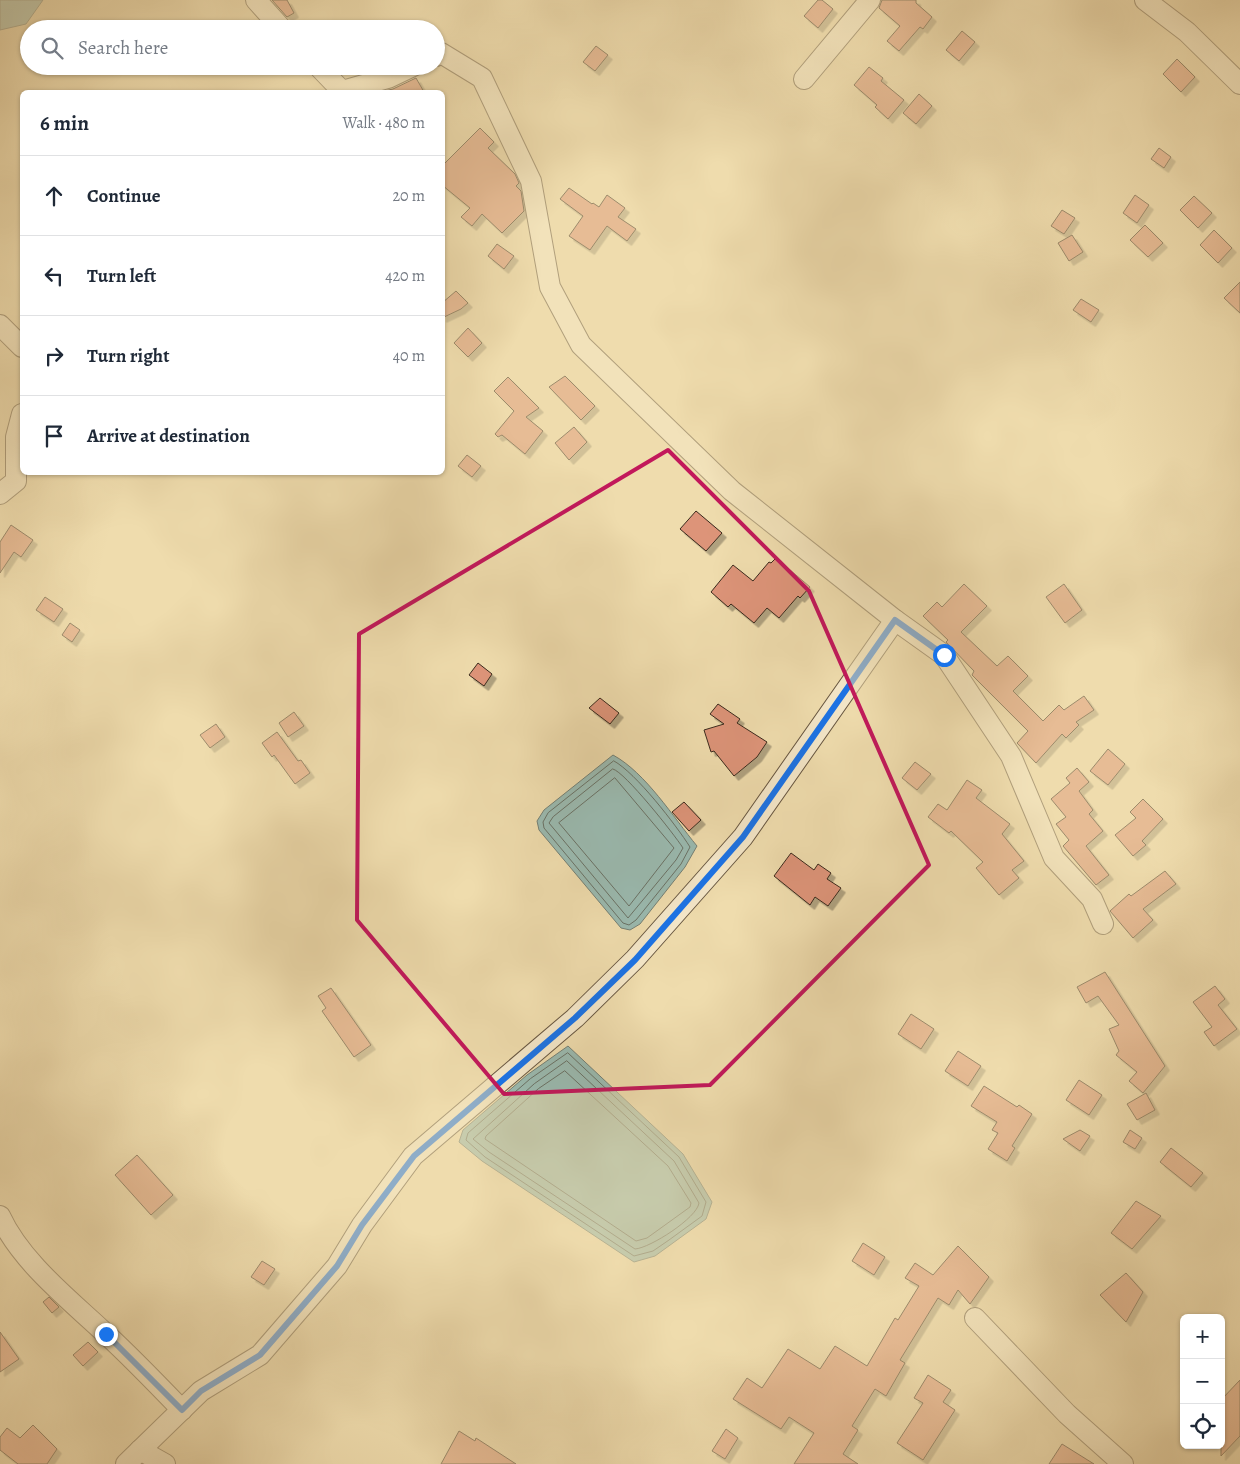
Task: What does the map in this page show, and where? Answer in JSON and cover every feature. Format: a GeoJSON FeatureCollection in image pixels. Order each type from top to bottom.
{"type":"FeatureCollection","features":[{"type":"Feature","properties":{"kind":"street"},"geometry":{"type":"LineString","coordinates":[[256,0],[274,20]]}},
{"type":"Feature","properties":{"kind":"street"},"geometry":{"type":"LineString","coordinates":[[804,78],[870,0]]}},
{"type":"Feature","properties":{"kind":"street"},"geometry":{"type":"LineString","coordinates":[[1145,0],[1187,32],[1240,84]]}},
{"type":"Feature","properties":{"kind":"street"},"geometry":{"type":"LineString","coordinates":[[445,56],[482,78],[531,181],[550,287],[581,345],[732,491],[895,620],[944,655],[1011,756],[1054,858],[1092,899],[1103,924]]}},
{"type":"Feature","properties":{"kind":"street"},"geometry":{"type":"LineString","coordinates":[[327,75],[342,90],[394,75]]}},
{"type":"Feature","properties":{"kind":"street"},"geometry":{"type":"LineString","coordinates":[[0,324],[20,345]]}},
{"type":"Feature","properties":{"kind":"street"},"geometry":{"type":"LineString","coordinates":[[0,494],[16,481],[16,437],[20,422]]}},
{"type":"Feature","properties":{"kind":"street"},"geometry":{"type":"LineString","coordinates":[[126,1464],[201,1391],[260,1355],[337,1266],[362,1225],[414,1156],[575,1018],[635,960],[743,837],[895,620]]}},
{"type":"Feature","properties":{"kind":"street"},"geometry":{"type":"LineString","coordinates":[[0,1216],[7,1231],[62,1295],[106,1334],[182,1410]]}},
{"type":"Feature","properties":{"kind":"street"},"geometry":{"type":"LineString","coordinates":[[975,1318],[1068,1414],[1123,1464]]}},
{"type":"Feature","properties":{"kind":"street"},"geometry":{"type":"LineString","coordinates":[[140,1450],[165,1464]]}},
{"type":"Feature","properties":{"kind":"highlighted area"},"geometry":{"type":"Polygon","coordinates":[[[668,450],[809,591],[929,865],[710,1085],[504,1094],[357,920],[359,634],[668,450]]]}},
{"type":"Feature","properties":{"kind":"water"},"geometry":{"type":"Polygon","coordinates":[[[0,0],[43,0],[29,20],[20,20],[20,25],[0,30],[0,0]]]}},
{"type":"Feature","properties":{"kind":"water"},"geometry":{"type":"Polygon","coordinates":[[[613,755],[648,784],[697,846],[685,867],[640,924],[630,930],[621,928],[539,830],[537,821],[544,810],[613,755]]]}},
{"type":"Feature","properties":{"kind":"water"},"geometry":{"type":"Polygon","coordinates":[[[568,1046],[683,1154],[712,1202],[706,1219],[655,1256],[634,1262],[482,1161],[459,1142],[463,1130],[527,1075],[568,1046]]]}},
{"type":"Feature","properties":{"kind":"building"},"geometry":{"type":"Polygon","coordinates":[[[272,0],[287,0],[294,13],[287,17],[272,0]]]}},
{"type":"Feature","properties":{"kind":"building"},"geometry":{"type":"Polygon","coordinates":[[[818,0],[822,0],[833,9],[818,28],[804,16],[818,0]]]}},
{"type":"Feature","properties":{"kind":"building"},"geometry":{"type":"Polygon","coordinates":[[[882,0],[916,0],[916,3],[932,17],[923,29],[920,27],[899,51],[887,41],[900,26],[879,8],[882,0]]]}},
{"type":"Feature","properties":{"kind":"building"},"geometry":{"type":"Polygon","coordinates":[[[962,31],[975,42],[959,61],[946,50],[962,31]]]}},
{"type":"Feature","properties":{"kind":"building"},"geometry":{"type":"Polygon","coordinates":[[[596,46],[608,55],[595,71],[583,62],[596,46]]]}},
{"type":"Feature","properties":{"kind":"building"},"geometry":{"type":"Polygon","coordinates":[[[1177,59],[1195,77],[1181,92],[1163,74],[1177,59]]]}},
{"type":"Feature","properties":{"kind":"building"},"geometry":{"type":"Polygon","coordinates":[[[869,67],[883,78],[881,81],[904,100],[888,119],[875,107],[877,105],[854,85],[869,67]]]}},
{"type":"Feature","properties":{"kind":"building"},"geometry":{"type":"Polygon","coordinates":[[[416,78],[423,90],[389,90],[416,78]]]}},
{"type":"Feature","properties":{"kind":"building"},"geometry":{"type":"Polygon","coordinates":[[[919,94],[932,106],[916,124],[903,113],[919,94]]]}},
{"type":"Feature","properties":{"kind":"building"},"geometry":{"type":"Polygon","coordinates":[[[480,128],[494,142],[488,148],[515,174],[519,183],[516,186],[521,191],[524,211],[502,233],[482,214],[472,226],[461,217],[470,208],[445,187],[445,163],[480,128]]]}},
{"type":"Feature","properties":{"kind":"building"},"geometry":{"type":"Polygon","coordinates":[[[1159,148],[1171,157],[1164,168],[1151,159],[1159,148]]]}},
{"type":"Feature","properties":{"kind":"building"},"geometry":{"type":"Polygon","coordinates":[[[569,188],[599,207],[607,195],[625,208],[618,217],[636,229],[627,241],[607,226],[590,250],[569,236],[583,216],[560,199],[569,188]]]}},
{"type":"Feature","properties":{"kind":"building"},"geometry":{"type":"Polygon","coordinates":[[[1135,195],[1149,205],[1137,223],[1123,213],[1135,195]]]}},
{"type":"Feature","properties":{"kind":"building"},"geometry":{"type":"Polygon","coordinates":[[[1194,196],[1212,213],[1198,228],[1180,210],[1194,196]]]}},
{"type":"Feature","properties":{"kind":"building"},"geometry":{"type":"Polygon","coordinates":[[[1062,210],[1075,218],[1064,234],[1051,226],[1062,210]]]}},
{"type":"Feature","properties":{"kind":"building"},"geometry":{"type":"Polygon","coordinates":[[[1145,225],[1163,243],[1148,257],[1130,240],[1145,225]]]}},
{"type":"Feature","properties":{"kind":"building"},"geometry":{"type":"Polygon","coordinates":[[[1214,230],[1232,248],[1218,263],[1200,245],[1214,230]]]}},
{"type":"Feature","properties":{"kind":"building"},"geometry":{"type":"Polygon","coordinates":[[[1072,235],[1083,252],[1069,261],[1058,243],[1072,235]]]}},
{"type":"Feature","properties":{"kind":"building"},"geometry":{"type":"Polygon","coordinates":[[[497,244],[514,256],[504,269],[488,256],[497,244]]]}},
{"type":"Feature","properties":{"kind":"building"},"geometry":{"type":"Polygon","coordinates":[[[1240,282],[1240,313],[1224,298],[1240,282]]]}},
{"type":"Feature","properties":{"kind":"building"},"geometry":{"type":"Polygon","coordinates":[[[456,291],[468,303],[461,309],[445,317],[445,300],[456,291]]]}},
{"type":"Feature","properties":{"kind":"building"},"geometry":{"type":"Polygon","coordinates":[[[1081,299],[1099,310],[1091,322],[1073,310],[1081,299]]]}},
{"type":"Feature","properties":{"kind":"building"},"geometry":{"type":"Polygon","coordinates":[[[468,328],[482,343],[468,357],[454,343],[468,328]]]}},
{"type":"Feature","properties":{"kind":"building"},"geometry":{"type":"Polygon","coordinates":[[[565,376],[595,406],[581,420],[549,387],[565,376]]]}},
{"type":"Feature","properties":{"kind":"building"},"geometry":{"type":"Polygon","coordinates":[[[508,377],[539,408],[526,417],[543,431],[525,454],[502,435],[498,437],[495,434],[514,411],[494,391],[508,377]]]}},
{"type":"Feature","properties":{"kind":"building"},"geometry":{"type":"Polygon","coordinates":[[[574,427],[587,442],[569,460],[555,443],[574,427]]]}},
{"type":"Feature","properties":{"kind":"building"},"geometry":{"type":"Polygon","coordinates":[[[467,455],[481,466],[472,477],[458,466],[467,455]]]}},
{"type":"Feature","properties":{"kind":"building"},"geometry":{"type":"Polygon","coordinates":[[[696,511],[722,533],[706,551],[680,529],[696,511]]]}},
{"type":"Feature","properties":{"kind":"building"},"geometry":{"type":"Polygon","coordinates":[[[11,525],[33,540],[21,557],[14,552],[0,573],[0,542],[11,525]]]}},
{"type":"Feature","properties":{"kind":"building"},"geometry":{"type":"Polygon","coordinates":[[[776,558],[810,587],[800,598],[798,596],[779,618],[767,608],[754,623],[731,604],[728,607],[711,592],[733,565],[753,581],[769,562],[771,563],[776,558]]]}},
{"type":"Feature","properties":{"kind":"building"},"geometry":{"type":"Polygon","coordinates":[[[964,584],[987,606],[961,632],[997,666],[1008,656],[1028,676],[1013,691],[1043,721],[1059,705],[1064,710],[1084,696],[1094,710],[1076,722],[1079,725],[1066,738],[1062,734],[1036,763],[1017,743],[1028,731],[972,675],[974,671],[946,642],[948,640],[923,616],[937,602],[942,607],[964,584]]]}},
{"type":"Feature","properties":{"kind":"building"},"geometry":{"type":"Polygon","coordinates":[[[1064,584],[1082,610],[1065,623],[1046,597],[1064,584]]]}},
{"type":"Feature","properties":{"kind":"building"},"geometry":{"type":"Polygon","coordinates":[[[45,597],[63,609],[54,622],[36,610],[45,597]]]}},
{"type":"Feature","properties":{"kind":"building"},"geometry":{"type":"Polygon","coordinates":[[[70,623],[80,630],[72,642],[62,635],[70,623]]]}},
{"type":"Feature","properties":{"kind":"building"},"geometry":{"type":"Polygon","coordinates":[[[478,663],[492,674],[484,686],[469,675],[478,663]]]}},
{"type":"Feature","properties":{"kind":"building"},"geometry":{"type":"Polygon","coordinates":[[[600,698],[619,713],[610,724],[589,708],[600,698]]]}},
{"type":"Feature","properties":{"kind":"building"},"geometry":{"type":"Polygon","coordinates":[[[718,704],[740,719],[737,723],[767,742],[757,757],[734,776],[714,751],[711,752],[704,730],[724,724],[710,714],[718,704]]]}},
{"type":"Feature","properties":{"kind":"building"},"geometry":{"type":"Polygon","coordinates":[[[294,712],[304,726],[288,737],[279,723],[294,712]]]}},
{"type":"Feature","properties":{"kind":"building"},"geometry":{"type":"Polygon","coordinates":[[[216,724],[225,737],[210,748],[200,735],[216,724]]]}},
{"type":"Feature","properties":{"kind":"building"},"geometry":{"type":"Polygon","coordinates":[[[277,732],[298,761],[301,760],[310,773],[295,784],[274,755],[272,757],[262,743],[277,732]]]}},
{"type":"Feature","properties":{"kind":"building"},"geometry":{"type":"Polygon","coordinates":[[[1108,749],[1125,764],[1108,785],[1090,771],[1108,749]]]}},
{"type":"Feature","properties":{"kind":"building"},"geometry":{"type":"Polygon","coordinates":[[[915,762],[931,774],[917,790],[902,778],[915,762]]]}},
{"type":"Feature","properties":{"kind":"building"},"geometry":{"type":"Polygon","coordinates":[[[1077,768],[1089,782],[1079,791],[1093,810],[1089,814],[1103,831],[1086,846],[1109,875],[1096,885],[1063,846],[1069,840],[1056,824],[1066,817],[1051,799],[1070,783],[1066,778],[1077,768]]]}},
{"type":"Feature","properties":{"kind":"building"},"geometry":{"type":"Polygon","coordinates":[[[967,780],[982,790],[976,798],[1010,824],[1002,834],[1024,861],[1012,870],[1019,878],[999,895],[976,868],[983,862],[951,831],[949,833],[928,817],[938,804],[947,810],[967,780]]]}},
{"type":"Feature","properties":{"kind":"building"},"geometry":{"type":"Polygon","coordinates":[[[1143,799],[1163,819],[1142,841],[1146,845],[1133,856],[1115,835],[1136,818],[1130,812],[1143,799]]]}},
{"type":"Feature","properties":{"kind":"building"},"geometry":{"type":"Polygon","coordinates":[[[684,802],[701,820],[689,831],[672,812],[684,802]]]}},
{"type":"Feature","properties":{"kind":"building"},"geometry":{"type":"Polygon","coordinates":[[[791,853],[814,870],[818,864],[831,873],[827,879],[841,888],[828,906],[815,897],[810,905],[774,876],[791,853]]]}},
{"type":"Feature","properties":{"kind":"building"},"geometry":{"type":"Polygon","coordinates":[[[1165,871],[1176,884],[1143,909],[1153,920],[1133,938],[1110,911],[1129,894],[1131,896],[1165,871]]]}},
{"type":"Feature","properties":{"kind":"building"},"geometry":{"type":"Polygon","coordinates":[[[1105,972],[1165,1066],[1143,1093],[1129,1081],[1137,1072],[1116,1055],[1119,1051],[1109,1029],[1119,1025],[1098,996],[1086,1003],[1077,987],[1105,972]]]}},
{"type":"Feature","properties":{"kind":"building"},"geometry":{"type":"Polygon","coordinates":[[[1215,986],[1225,999],[1218,1005],[1237,1029],[1214,1046],[1204,1032],[1212,1027],[1193,1002],[1215,986]]]}},
{"type":"Feature","properties":{"kind":"building"},"geometry":{"type":"Polygon","coordinates":[[[331,988],[371,1045],[354,1057],[322,1011],[326,1008],[318,996],[331,988]]]}},
{"type":"Feature","properties":{"kind":"building"},"geometry":{"type":"Polygon","coordinates":[[[911,1014],[934,1029],[921,1049],[898,1034],[911,1014]]]}},
{"type":"Feature","properties":{"kind":"building"},"geometry":{"type":"Polygon","coordinates":[[[958,1051],[981,1066],[968,1086],[945,1071],[958,1051]]]}},
{"type":"Feature","properties":{"kind":"building"},"geometry":{"type":"Polygon","coordinates":[[[1079,1080],[1102,1095],[1089,1115],[1066,1100],[1079,1080]]]}},
{"type":"Feature","properties":{"kind":"building"},"geometry":{"type":"Polygon","coordinates":[[[984,1086],[1017,1107],[1019,1105],[1032,1114],[1012,1146],[1015,1148],[1007,1161],[988,1149],[998,1133],[992,1130],[997,1122],[971,1106],[984,1086]]]}},
{"type":"Feature","properties":{"kind":"building"},"geometry":{"type":"Polygon","coordinates":[[[1146,1093],[1155,1110],[1137,1120],[1127,1104],[1146,1093]]]}},
{"type":"Feature","properties":{"kind":"building"},"geometry":{"type":"Polygon","coordinates":[[[1080,1130],[1090,1136],[1080,1151],[1063,1139],[1080,1130]]]}},
{"type":"Feature","properties":{"kind":"building"},"geometry":{"type":"Polygon","coordinates":[[[1130,1130],[1142,1138],[1135,1149],[1123,1142],[1130,1130]]]}},
{"type":"Feature","properties":{"kind":"building"},"geometry":{"type":"Polygon","coordinates":[[[1171,1148],[1203,1173],[1191,1187],[1160,1162],[1171,1148]]]}},
{"type":"Feature","properties":{"kind":"building"},"geometry":{"type":"Polygon","coordinates":[[[137,1155],[173,1195],[151,1215],[115,1175],[137,1155]]]}},
{"type":"Feature","properties":{"kind":"building"},"geometry":{"type":"Polygon","coordinates":[[[1136,1201],[1161,1216],[1132,1249],[1111,1233],[1136,1201]]]}},
{"type":"Feature","properties":{"kind":"building"},"geometry":{"type":"Polygon","coordinates":[[[863,1243],[885,1257],[874,1275],[852,1261],[863,1243]]]}},
{"type":"Feature","properties":{"kind":"building"},"geometry":{"type":"Polygon","coordinates":[[[958,1246],[989,1277],[970,1304],[958,1290],[949,1305],[938,1298],[900,1360],[905,1363],[886,1396],[875,1389],[852,1426],[858,1430],[843,1454],[858,1464],[794,1464],[814,1433],[789,1417],[781,1429],[733,1399],[747,1378],[762,1388],[788,1349],[820,1369],[835,1346],[867,1366],[895,1318],[898,1320],[919,1286],[905,1278],[915,1263],[933,1275],[958,1246]]]}},
{"type":"Feature","properties":{"kind":"building"},"geometry":{"type":"Polygon","coordinates":[[[262,1261],[275,1269],[264,1285],[251,1277],[262,1261]]]}},
{"type":"Feature","properties":{"kind":"building"},"geometry":{"type":"Polygon","coordinates":[[[1126,1273],[1143,1292],[1126,1322],[1100,1295],[1126,1273]]]}},
{"type":"Feature","properties":{"kind":"building"},"geometry":{"type":"Polygon","coordinates":[[[49,1297],[59,1307],[52,1313],[43,1302],[49,1297]]]}},
{"type":"Feature","properties":{"kind":"building"},"geometry":{"type":"Polygon","coordinates":[[[0,1332],[19,1359],[0,1372],[0,1332]]]}},
{"type":"Feature","properties":{"kind":"building"},"geometry":{"type":"Polygon","coordinates":[[[88,1342],[98,1352],[83,1366],[73,1355],[88,1342]]]}},
{"type":"Feature","properties":{"kind":"building"},"geometry":{"type":"Polygon","coordinates":[[[928,1375],[951,1390],[943,1402],[955,1410],[923,1460],[897,1443],[923,1403],[914,1398],[928,1375]]]}},
{"type":"Feature","properties":{"kind":"building"},"geometry":{"type":"Polygon","coordinates":[[[1240,1380],[1240,1436],[1221,1456],[1221,1449],[1225,1449],[1225,1396],[1240,1380]]]}},
{"type":"Feature","properties":{"kind":"building"},"geometry":{"type":"Polygon","coordinates":[[[33,1425],[57,1449],[47,1464],[18,1464],[0,1450],[0,1437],[7,1428],[20,1438],[33,1425]]]}},
{"type":"Feature","properties":{"kind":"building"},"geometry":{"type":"Polygon","coordinates":[[[726,1429],[738,1438],[725,1459],[712,1451],[726,1429]]]}},
{"type":"Feature","properties":{"kind":"building"},"geometry":{"type":"Polygon","coordinates":[[[459,1431],[475,1441],[476,1438],[516,1464],[441,1464],[459,1431]]]}},
{"type":"Feature","properties":{"kind":"building"},"geometry":{"type":"Polygon","coordinates":[[[1062,1444],[1094,1464],[1049,1464],[1062,1444]]]}},
{"type":"Feature","properties":{"kind":"route"},"geometry":{"type":"LineString","coordinates":[[106,1334],[182,1410],[201,1391],[260,1355],[337,1266],[362,1225],[414,1156],[575,1018],[635,960],[743,837],[895,620],[944,655]]}}]}
